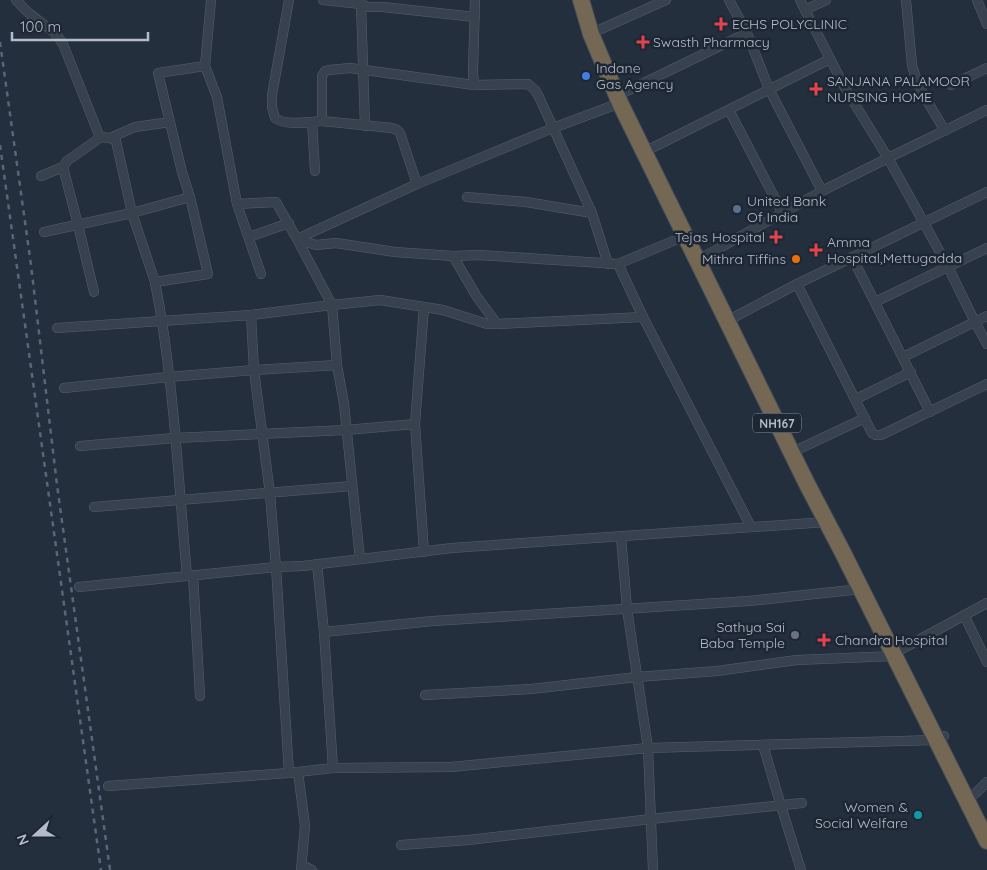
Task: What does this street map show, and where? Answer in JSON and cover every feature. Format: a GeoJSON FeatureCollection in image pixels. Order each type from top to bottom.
{"type":"FeatureCollection","features":[{"type":"Feature","properties":{"kind":"highway","name":"NH167"},"geometry":{"type":"LineString","coordinates":[[581,0],[591,34],[623,98],[685,236],[801,448],[897,653],[940,738],[987,841]]}},
{"type":"Feature","properties":{"kind":"highway","name":"NH167"},"geometry":{"type":"LineString","coordinates":[[590,0],[623,98],[652,148],[705,256],[731,319],[826,522],[897,653]]}},
{"type":"Feature","properties":{"kind":"highway","name":"NH167"},"geometry":{"type":"LineString","coordinates":[[940,738],[975,794],[987,818]]}},
{"type":"Feature","properties":{"kind":"street"},"geometry":{"type":"LineString","coordinates":[[16,0],[58,37],[93,122],[105,138],[116,142],[132,213],[155,282],[169,377],[180,500],[190,576],[200,696]]}},
{"type":"Feature","properties":{"kind":"street"},"geometry":{"type":"LineString","coordinates":[[211,0],[205,66],[217,97],[237,204],[261,274]]}},
{"type":"Feature","properties":{"kind":"street"},"geometry":{"type":"LineString","coordinates":[[289,0],[272,95],[273,115],[275,118],[286,123],[322,121],[397,130],[400,133],[417,184]]}},
{"type":"Feature","properties":{"kind":"street"},"geometry":{"type":"LineString","coordinates":[[323,0],[361,4],[368,7],[475,17]]}},
{"type":"Feature","properties":{"kind":"street"},"geometry":{"type":"LineString","coordinates":[[474,85],[475,0]]}},
{"type":"Feature","properties":{"kind":"street"},"geometry":{"type":"LineString","coordinates":[[599,30],[666,0]]}},
{"type":"Feature","properties":{"kind":"street"},"geometry":{"type":"LineString","coordinates":[[729,0],[747,33],[769,89],[822,191]]}},
{"type":"Feature","properties":{"kind":"street"},"geometry":{"type":"LineString","coordinates":[[800,0],[845,88],[888,158],[948,267],[987,344]]}},
{"type":"Feature","properties":{"kind":"street"},"geometry":{"type":"LineString","coordinates":[[806,10],[826,0]]}},
{"type":"Feature","properties":{"kind":"street"},"geometry":{"type":"LineString","coordinates":[[906,0],[912,65],[915,76],[924,96],[945,131]]}},
{"type":"Feature","properties":{"kind":"street"},"geometry":{"type":"LineString","coordinates":[[977,0],[987,24]]}},
{"type":"Feature","properties":{"kind":"street"},"geometry":{"type":"LineString","coordinates":[[361,4],[365,126]]}},
{"type":"Feature","properties":{"kind":"street"},"geometry":{"type":"LineString","coordinates":[[297,239],[417,184],[623,98],[747,33]]}},
{"type":"Feature","properties":{"kind":"street"},"geometry":{"type":"LineString","coordinates":[[652,148],[830,59]]}},
{"type":"Feature","properties":{"kind":"street"},"geometry":{"type":"LineString","coordinates":[[155,282],[208,274],[158,73],[205,66]]}},
{"type":"Feature","properties":{"kind":"street"},"geometry":{"type":"LineString","coordinates":[[322,121],[322,76],[329,70],[350,68],[474,85],[528,84],[540,97],[592,213],[608,264]]}},
{"type":"Feature","properties":{"kind":"street"},"geometry":{"type":"LineString","coordinates":[[951,85],[987,68]]}},
{"type":"Feature","properties":{"kind":"street"},"geometry":{"type":"LineString","coordinates":[[729,110],[782,212]]}},
{"type":"Feature","properties":{"kind":"street"},"geometry":{"type":"LineString","coordinates":[[705,256],[822,191],[987,110]]}},
{"type":"Feature","properties":{"kind":"street"},"geometry":{"type":"LineString","coordinates":[[41,176],[62,167],[67,161],[88,146],[105,138],[135,127],[170,122]]}},
{"type":"Feature","properties":{"kind":"street"},"geometry":{"type":"LineString","coordinates":[[312,122],[315,171]]}},
{"type":"Feature","properties":{"kind":"street"},"geometry":{"type":"LineString","coordinates":[[62,167],[94,292]]}},
{"type":"Feature","properties":{"kind":"street"},"geometry":{"type":"LineString","coordinates":[[731,319],[797,284],[987,192]]}},
{"type":"Feature","properties":{"kind":"street"},"geometry":{"type":"LineString","coordinates":[[44,232],[132,213],[190,197]]}},
{"type":"Feature","properties":{"kind":"street"},"geometry":{"type":"LineString","coordinates":[[467,197],[526,202],[592,213]]}},
{"type":"Feature","properties":{"kind":"street"},"geometry":{"type":"LineString","coordinates":[[237,204],[276,202],[332,305],[337,365],[344,404],[360,559]]}},
{"type":"Feature","properties":{"kind":"street"},"geometry":{"type":"LineString","coordinates":[[249,238],[289,223]]}},
{"type":"Feature","properties":{"kind":"street"},"geometry":{"type":"LineString","coordinates":[[297,239],[316,246],[336,243],[395,252],[453,256],[479,255],[618,264],[685,236]]}},
{"type":"Feature","properties":{"kind":"street"},"geometry":{"type":"LineString","coordinates":[[875,302],[987,248]]}},
{"type":"Feature","properties":{"kind":"street"},"geometry":{"type":"LineString","coordinates":[[453,256],[477,297],[497,324]]}},
{"type":"Feature","properties":{"kind":"street"},"geometry":{"type":"LineString","coordinates":[[852,257],[930,412]]}},
{"type":"Feature","properties":{"kind":"street"},"geometry":{"type":"LineString","coordinates":[[618,264],[643,317],[751,527]]}},
{"type":"Feature","properties":{"kind":"street"},"geometry":{"type":"LineString","coordinates":[[797,284],[872,433],[881,435],[987,384]]}},
{"type":"Feature","properties":{"kind":"street"},"geometry":{"type":"LineString","coordinates":[[56,328],[251,315],[380,300],[443,310],[487,324],[643,317]]}},
{"type":"Feature","properties":{"kind":"street"},"geometry":{"type":"LineString","coordinates":[[424,307],[415,424],[424,552]]}},
{"type":"Feature","properties":{"kind":"street"},"geometry":{"type":"LineString","coordinates":[[251,315],[254,370],[270,494],[294,772],[305,826],[302,867],[312,870]]}},
{"type":"Feature","properties":{"kind":"street"},"geometry":{"type":"LineString","coordinates":[[903,357],[987,316]]}},
{"type":"Feature","properties":{"kind":"street"},"geometry":{"type":"LineString","coordinates":[[64,388],[169,377],[337,365]]}},
{"type":"Feature","properties":{"kind":"street"},"geometry":{"type":"LineString","coordinates":[[856,400],[911,372]]}},
{"type":"Feature","properties":{"kind":"street"},"geometry":{"type":"LineString","coordinates":[[801,448],[865,418]]}},
{"type":"Feature","properties":{"kind":"street"},"geometry":{"type":"LineString","coordinates":[[80,446],[175,438],[346,430],[415,424]]}},
{"type":"Feature","properties":{"kind":"street"},"geometry":{"type":"LineString","coordinates":[[94,507],[352,486]]}},
{"type":"Feature","properties":{"kind":"street"},"geometry":{"type":"LineString","coordinates":[[79,587],[462,548],[826,522]]}},
{"type":"Feature","properties":{"kind":"street"},"geometry":{"type":"LineString","coordinates":[[621,537],[627,609],[648,748],[653,870]]}},
{"type":"Feature","properties":{"kind":"street"},"geometry":{"type":"LineString","coordinates":[[317,564],[324,632],[333,768]]}},
{"type":"Feature","properties":{"kind":"street"},"geometry":{"type":"LineString","coordinates":[[324,632],[433,621],[749,601],[861,589]]}},
{"type":"Feature","properties":{"kind":"street"},"geometry":{"type":"LineString","coordinates":[[425,695],[531,689],[637,677],[717,671],[797,660],[897,653],[987,603]]}},
{"type":"Feature","properties":{"kind":"street"},"geometry":{"type":"LineString","coordinates":[[964,615],[987,662]]}},
{"type":"Feature","properties":{"kind":"street"},"geometry":{"type":"LineString","coordinates":[[108,786],[333,768],[451,767],[648,748],[940,738]]}},
{"type":"Feature","properties":{"kind":"street"},"geometry":{"type":"LineString","coordinates":[[763,745],[801,870]]}},
{"type":"Feature","properties":{"kind":"street"},"geometry":{"type":"LineString","coordinates":[[975,794],[987,782]]}},
{"type":"Feature","properties":{"kind":"street"},"geometry":{"type":"LineString","coordinates":[[401,845],[468,840],[802,803]]}},
{"type":"Feature","properties":{"kind":"railway"},"geometry":{"type":"LineString","coordinates":[[0,42],[31,265],[57,485],[110,870]]}},
{"type":"Feature","properties":{"kind":"railway"},"geometry":{"type":"LineString","coordinates":[[0,145],[101,870]]}},
{"type":"Feature","properties":{"kind":"place","name":"ECHS POLYCLINIC"},"geometry":{"type":"Point","coordinates":[721,24]}},
{"type":"Feature","properties":{"kind":"place","name":"Swasth Pharmacy"},"geometry":{"type":"Point","coordinates":[643,42]}},
{"type":"Feature","properties":{"kind":"place","name":"Indane Gas Agency"},"geometry":{"type":"Point","coordinates":[586,76]}},
{"type":"Feature","properties":{"kind":"place","name":"SANJANA PALAMOOR NURSING HOME"},"geometry":{"type":"Point","coordinates":[816,89]}},
{"type":"Feature","properties":{"kind":"place","name":"United Bank Of India"},"geometry":{"type":"Point","coordinates":[737,209]}},
{"type":"Feature","properties":{"kind":"place","name":"Tejas Hospital"},"geometry":{"type":"Point","coordinates":[776,237]}},
{"type":"Feature","properties":{"kind":"place","name":"Amma Hospital,Mettugadda"},"geometry":{"type":"Point","coordinates":[816,250]}},
{"type":"Feature","properties":{"kind":"place","name":"Mithra Tiffins"},"geometry":{"type":"Point","coordinates":[796,259]}},
{"type":"Feature","properties":{"kind":"place","name":"Sathya Sai Baba Temple"},"geometry":{"type":"Point","coordinates":[795,635]}},
{"type":"Feature","properties":{"kind":"place","name":"Chandra Hospital"},"geometry":{"type":"Point","coordinates":[824,640]}},
{"type":"Feature","properties":{"kind":"place","name":"Women & Social Welfare"},"geometry":{"type":"Point","coordinates":[918,815]}}]}
